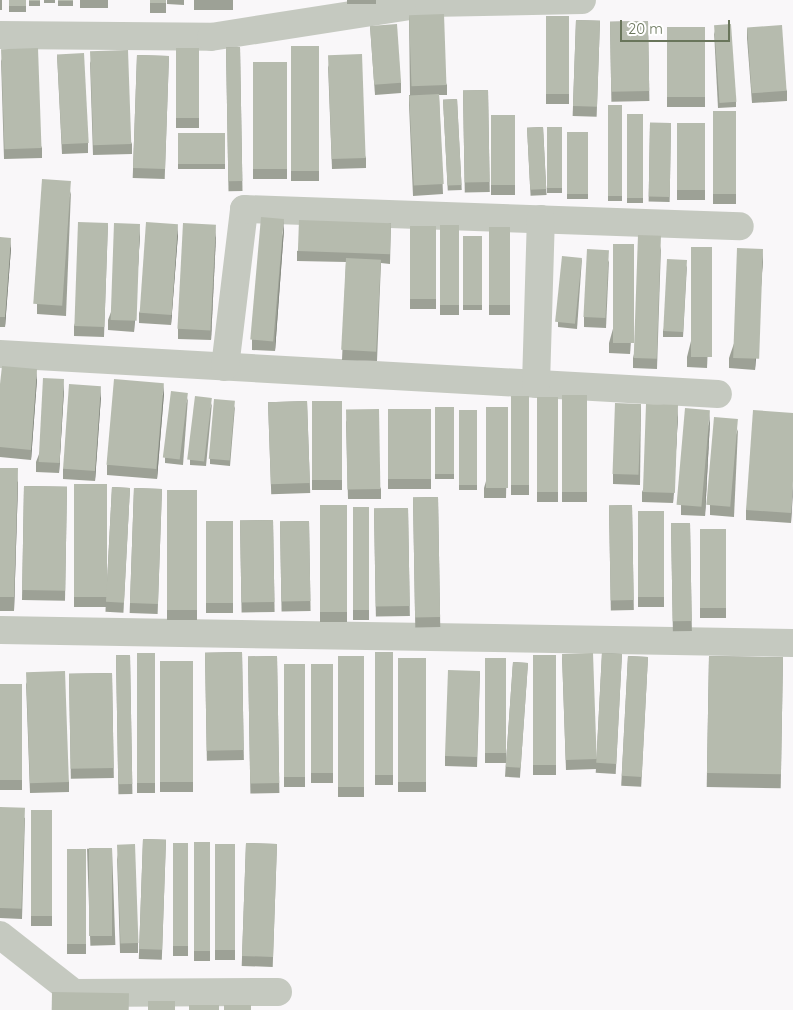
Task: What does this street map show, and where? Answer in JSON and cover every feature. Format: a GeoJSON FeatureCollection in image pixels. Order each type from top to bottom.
{"type":"FeatureCollection","features":[{"type":"Feature","properties":{"kind":"street"},"geometry":{"type":"LineString","coordinates":[[0,35],[211,37],[429,3],[582,0]]}},
{"type":"Feature","properties":{"kind":"street"},"geometry":{"type":"LineString","coordinates":[[225,367],[244,209],[740,226]]}},
{"type":"Feature","properties":{"kind":"street"},"geometry":{"type":"LineString","coordinates":[[536,384],[541,219]]}},
{"type":"Feature","properties":{"kind":"street"},"geometry":{"type":"LineString","coordinates":[[0,354],[718,394]]}},
{"type":"Feature","properties":{"kind":"street"},"geometry":{"type":"LineString","coordinates":[[0,630],[793,644]]}},
{"type":"Feature","properties":{"kind":"street"},"geometry":{"type":"LineString","coordinates":[[0,935],[74,993],[278,992]]}},
{"type":"Feature","properties":{"kind":"building"},"geometry":{"type":"Polygon","coordinates":[[[9,0],[26,0],[26,6],[9,6],[9,0]]]}},
{"type":"Feature","properties":{"kind":"building"},"geometry":{"type":"Polygon","coordinates":[[[150,0],[166,0],[166,3],[150,3],[150,0]]]}},
{"type":"Feature","properties":{"kind":"building"},"geometry":{"type":"Polygon","coordinates":[[[444,14],[446,85],[411,86],[409,15],[444,14]]]}},
{"type":"Feature","properties":{"kind":"building"},"geometry":{"type":"Polygon","coordinates":[[[546,16],[569,16],[569,94],[546,94],[546,16]]]}},
{"type":"Feature","properties":{"kind":"building"},"geometry":{"type":"Polygon","coordinates":[[[576,20],[600,21],[597,107],[573,106],[576,20]]]}},
{"type":"Feature","properties":{"kind":"building"},"geometry":{"type":"Polygon","coordinates":[[[648,21],[649,91],[611,92],[610,22],[648,21]]]}},
{"type":"Feature","properties":{"kind":"building"},"geometry":{"type":"Polygon","coordinates":[[[397,24],[401,83],[374,85],[370,26],[397,24]]]}},
{"type":"Feature","properties":{"kind":"building"},"geometry":{"type":"Polygon","coordinates":[[[731,24],[736,102],[719,103],[714,25],[731,24]]]}},
{"type":"Feature","properties":{"kind":"building"},"geometry":{"type":"Polygon","coordinates":[[[782,25],[787,91],[752,93],[747,27],[782,25]]]}},
{"type":"Feature","properties":{"kind":"building"},"geometry":{"type":"Polygon","coordinates":[[[667,27],[705,27],[705,97],[667,97],[667,27]]]}},
{"type":"Feature","properties":{"kind":"building"},"geometry":{"type":"Polygon","coordinates":[[[291,46],[319,46],[319,171],[291,171],[291,46]]]}},
{"type":"Feature","properties":{"kind":"building"},"geometry":{"type":"Polygon","coordinates":[[[226,47],[240,47],[242,181],[228,181],[226,47]]]}},
{"type":"Feature","properties":{"kind":"building"},"geometry":{"type":"Polygon","coordinates":[[[38,48],[41,148],[5,149],[1,49],[38,48]]]}},
{"type":"Feature","properties":{"kind":"building"},"geometry":{"type":"Polygon","coordinates":[[[176,48],[199,48],[199,118],[176,118],[176,48]]]}},
{"type":"Feature","properties":{"kind":"building"},"geometry":{"type":"Polygon","coordinates":[[[128,50],[131,144],[93,145],[90,51],[128,50]]]}},
{"type":"Feature","properties":{"kind":"building"},"geometry":{"type":"Polygon","coordinates":[[[84,53],[89,143],[62,144],[57,54],[84,53]]]}},
{"type":"Feature","properties":{"kind":"building"},"geometry":{"type":"Polygon","coordinates":[[[362,54],[366,158],[332,159],[328,55],[362,54]]]}},
{"type":"Feature","properties":{"kind":"building"},"geometry":{"type":"Polygon","coordinates":[[[137,55],[169,56],[165,169],[133,168],[137,55]]]}},
{"type":"Feature","properties":{"kind":"building"},"geometry":{"type":"Polygon","coordinates":[[[253,62],[287,62],[287,169],[253,169],[253,62]]]}},
{"type":"Feature","properties":{"kind":"building"},"geometry":{"type":"Polygon","coordinates":[[[463,90],[488,90],[490,182],[465,182],[463,90]]]}},
{"type":"Feature","properties":{"kind":"building"},"geometry":{"type":"Polygon","coordinates":[[[439,94],[444,184],[414,185],[409,96],[439,94]]]}},
{"type":"Feature","properties":{"kind":"building"},"geometry":{"type":"Polygon","coordinates":[[[457,99],[462,185],[448,186],[443,100],[457,99]]]}},
{"type":"Feature","properties":{"kind":"building"},"geometry":{"type":"Polygon","coordinates":[[[608,105],[622,105],[622,196],[608,196],[608,105]]]}},
{"type":"Feature","properties":{"kind":"building"},"geometry":{"type":"Polygon","coordinates":[[[713,111],[736,111],[736,194],[713,194],[713,111]]]}},
{"type":"Feature","properties":{"kind":"building"},"geometry":{"type":"Polygon","coordinates":[[[627,114],[643,114],[643,198],[627,198],[627,114]]]}},
{"type":"Feature","properties":{"kind":"building"},"geometry":{"type":"Polygon","coordinates":[[[491,115],[515,115],[515,185],[491,185],[491,115]]]}},
{"type":"Feature","properties":{"kind":"building"},"geometry":{"type":"Polygon","coordinates":[[[650,123],[671,123],[670,197],[649,197],[650,123]]]}},
{"type":"Feature","properties":{"kind":"building"},"geometry":{"type":"Polygon","coordinates":[[[677,123],[705,123],[705,190],[677,190],[677,123]]]}},
{"type":"Feature","properties":{"kind":"building"},"geometry":{"type":"Polygon","coordinates":[[[543,127],[546,189],[530,190],[527,128],[543,127]]]}},
{"type":"Feature","properties":{"kind":"building"},"geometry":{"type":"Polygon","coordinates":[[[547,127],[562,127],[562,188],[547,188],[547,127]]]}},
{"type":"Feature","properties":{"kind":"building"},"geometry":{"type":"Polygon","coordinates":[[[567,132],[588,132],[588,194],[567,194],[567,132]]]}},
{"type":"Feature","properties":{"kind":"building"},"geometry":{"type":"Polygon","coordinates":[[[178,133],[225,133],[225,164],[178,164],[178,133]]]}},
{"type":"Feature","properties":{"kind":"building"},"geometry":{"type":"Polygon","coordinates":[[[42,179],[71,181],[62,306],[33,304],[42,179]]]}},
{"type":"Feature","properties":{"kind":"building"},"geometry":{"type":"Polygon","coordinates":[[[261,217],[284,219],[273,342],[250,340],[261,217]]]}},
{"type":"Feature","properties":{"kind":"building"},"geometry":{"type":"Polygon","coordinates":[[[299,220],[391,223],[390,254],[298,251],[299,220]]]}},
{"type":"Feature","properties":{"kind":"building"},"geometry":{"type":"Polygon","coordinates":[[[78,222],[108,223],[104,327],[74,326],[78,222]]]}},
{"type":"Feature","properties":{"kind":"building"},"geometry":{"type":"Polygon","coordinates":[[[146,222],[178,224],[172,315],[140,313],[146,222]]]}},
{"type":"Feature","properties":{"kind":"building"},"geometry":{"type":"Polygon","coordinates":[[[114,223],[140,224],[137,321],[111,320],[114,223]]]}},
{"type":"Feature","properties":{"kind":"building"},"geometry":{"type":"Polygon","coordinates":[[[183,223],[216,225],[210,331],[177,329],[183,223]]]}},
{"type":"Feature","properties":{"kind":"building"},"geometry":{"type":"Polygon","coordinates":[[[440,225],[459,225],[459,305],[440,305],[440,225]]]}},
{"type":"Feature","properties":{"kind":"building"},"geometry":{"type":"Polygon","coordinates":[[[410,226],[436,226],[436,299],[410,299],[410,226]]]}},
{"type":"Feature","properties":{"kind":"building"},"geometry":{"type":"Polygon","coordinates":[[[489,227],[510,227],[510,305],[489,305],[489,227]]]}},
{"type":"Feature","properties":{"kind":"building"},"geometry":{"type":"Polygon","coordinates":[[[638,235],[661,236],[657,359],[634,358],[638,235]]]}},
{"type":"Feature","properties":{"kind":"building"},"geometry":{"type":"Polygon","coordinates":[[[463,236],[482,236],[482,305],[463,305],[463,236]]]}},
{"type":"Feature","properties":{"kind":"building"},"geometry":{"type":"Polygon","coordinates":[[[0,237],[11,238],[5,317],[0,317],[0,237]]]}},
{"type":"Feature","properties":{"kind":"building"},"geometry":{"type":"Polygon","coordinates":[[[613,244],[634,244],[634,343],[613,343],[613,244]]]}},
{"type":"Feature","properties":{"kind":"building"},"geometry":{"type":"Polygon","coordinates":[[[691,247],[712,247],[712,357],[691,357],[691,247]]]}},
{"type":"Feature","properties":{"kind":"building"},"geometry":{"type":"Polygon","coordinates":[[[737,248],[763,249],[759,359],[733,358],[737,248]]]}},
{"type":"Feature","properties":{"kind":"building"},"geometry":{"type":"Polygon","coordinates":[[[587,249],[609,250],[605,318],[583,317],[587,249]]]}},
{"type":"Feature","properties":{"kind":"building"},"geometry":{"type":"Polygon","coordinates":[[[562,256],[582,258],[575,324],[555,322],[562,256]]]}},
{"type":"Feature","properties":{"kind":"building"},"geometry":{"type":"Polygon","coordinates":[[[346,258],[381,260],[376,352],[341,350],[346,258]]]}},
{"type":"Feature","properties":{"kind":"building"},"geometry":{"type":"Polygon","coordinates":[[[667,259],[687,260],[683,332],[663,331],[667,259]]]}},
{"type":"Feature","properties":{"kind":"building"},"geometry":{"type":"Polygon","coordinates":[[[2,366],[37,369],[31,450],[0,447],[0,384],[2,366]]]}},
{"type":"Feature","properties":{"kind":"building"},"geometry":{"type":"Polygon","coordinates":[[[43,378],[64,379],[60,463],[39,462],[43,378]]]}},
{"type":"Feature","properties":{"kind":"building"},"geometry":{"type":"Polygon","coordinates":[[[114,379],[164,383],[156,469],[107,465],[114,379]]]}},
{"type":"Feature","properties":{"kind":"building"},"geometry":{"type":"Polygon","coordinates":[[[69,384],[101,386],[95,471],[63,469],[69,384]]]}},
{"type":"Feature","properties":{"kind":"building"},"geometry":{"type":"Polygon","coordinates":[[[171,391],[188,393],[180,460],[163,458],[171,391]]]}},
{"type":"Feature","properties":{"kind":"building"},"geometry":{"type":"Polygon","coordinates":[[[562,395],[587,395],[587,492],[562,492],[562,395]]]}},
{"type":"Feature","properties":{"kind":"building"},"geometry":{"type":"Polygon","coordinates":[[[195,396],[212,398],[204,462],[187,460],[195,396]]]}},
{"type":"Feature","properties":{"kind":"building"},"geometry":{"type":"Polygon","coordinates":[[[511,396],[529,396],[529,485],[511,485],[511,396]]]}},
{"type":"Feature","properties":{"kind":"building"},"geometry":{"type":"Polygon","coordinates":[[[537,397],[558,397],[558,492],[537,492],[537,397]]]}},
{"type":"Feature","properties":{"kind":"building"},"geometry":{"type":"Polygon","coordinates":[[[214,399],[235,401],[230,461],[209,459],[214,399]]]}},
{"type":"Feature","properties":{"kind":"building"},"geometry":{"type":"Polygon","coordinates":[[[307,401],[310,483],[271,484],[268,402],[307,401]]]}},
{"type":"Feature","properties":{"kind":"building"},"geometry":{"type":"Polygon","coordinates":[[[312,401],[342,401],[342,480],[312,480],[312,401]]]}},
{"type":"Feature","properties":{"kind":"building"},"geometry":{"type":"Polygon","coordinates":[[[615,403],[641,404],[639,475],[613,474],[615,403]]]}},
{"type":"Feature","properties":{"kind":"building"},"geometry":{"type":"Polygon","coordinates":[[[646,404],[678,405],[675,493],[643,492],[646,404]]]}},
{"type":"Feature","properties":{"kind":"building"},"geometry":{"type":"Polygon","coordinates":[[[435,407],[454,407],[454,474],[435,474],[435,407]]]}},
{"type":"Feature","properties":{"kind":"building"},"geometry":{"type":"Polygon","coordinates":[[[486,407],[508,407],[508,488],[486,488],[486,407]]]}},
{"type":"Feature","properties":{"kind":"building"},"geometry":{"type":"Polygon","coordinates":[[[685,408],[710,410],[701,507],[677,505],[685,408]]]}},
{"type":"Feature","properties":{"kind":"building"},"geometry":{"type":"Polygon","coordinates":[[[379,409],[380,489],[347,490],[346,410],[379,409]]]}},
{"type":"Feature","properties":{"kind":"building"},"geometry":{"type":"Polygon","coordinates":[[[388,409],[431,409],[431,479],[388,479],[388,409]]]}},
{"type":"Feature","properties":{"kind":"building"},"geometry":{"type":"Polygon","coordinates":[[[459,410],[477,410],[477,485],[459,485],[459,410]]]}},
{"type":"Feature","properties":{"kind":"building"},"geometry":{"type":"Polygon","coordinates":[[[753,410],[793,413],[791,513],[746,510],[753,410]]]}},
{"type":"Feature","properties":{"kind":"building"},"geometry":{"type":"Polygon","coordinates":[[[714,417],[738,419],[730,507],[706,505],[714,417]]]}},
{"type":"Feature","properties":{"kind":"building"},"geometry":{"type":"Polygon","coordinates":[[[0,468],[18,468],[14,597],[0,597],[0,468]]]}},
{"type":"Feature","properties":{"kind":"building"},"geometry":{"type":"Polygon","coordinates":[[[74,484],[107,484],[107,597],[74,597],[74,484]]]}},
{"type":"Feature","properties":{"kind":"building"},"geometry":{"type":"Polygon","coordinates":[[[24,486],[67,487],[65,591],[22,590],[24,486]]]}},
{"type":"Feature","properties":{"kind":"building"},"geometry":{"type":"Polygon","coordinates":[[[112,487],[130,488],[124,603],[106,602],[112,487]]]}},
{"type":"Feature","properties":{"kind":"building"},"geometry":{"type":"Polygon","coordinates":[[[134,488],[162,489],[158,604],[130,603],[134,488]]]}},
{"type":"Feature","properties":{"kind":"building"},"geometry":{"type":"Polygon","coordinates":[[[167,490],[197,490],[197,610],[167,610],[167,490]]]}},
{"type":"Feature","properties":{"kind":"building"},"geometry":{"type":"Polygon","coordinates":[[[413,497],[438,497],[440,617],[415,617],[413,497]]]}},
{"type":"Feature","properties":{"kind":"building"},"geometry":{"type":"Polygon","coordinates":[[[320,505],[347,505],[347,612],[320,612],[320,505]]]}},
{"type":"Feature","properties":{"kind":"building"},"geometry":{"type":"Polygon","coordinates":[[[609,505],[632,505],[634,600],[611,600],[609,505]]]}},
{"type":"Feature","properties":{"kind":"building"},"geometry":{"type":"Polygon","coordinates":[[[353,507],[369,507],[369,610],[353,610],[353,507]]]}},
{"type":"Feature","properties":{"kind":"building"},"geometry":{"type":"Polygon","coordinates":[[[408,508],[410,606],[376,607],[374,509],[408,508]]]}},
{"type":"Feature","properties":{"kind":"building"},"geometry":{"type":"Polygon","coordinates":[[[638,511],[664,511],[664,597],[638,597],[638,511]]]}},
{"type":"Feature","properties":{"kind":"building"},"geometry":{"type":"Polygon","coordinates":[[[273,520],[274,602],[241,603],[240,521],[273,520]]]}},
{"type":"Feature","properties":{"kind":"building"},"geometry":{"type":"Polygon","coordinates":[[[206,521],[233,521],[233,603],[206,603],[206,521]]]}},
{"type":"Feature","properties":{"kind":"building"},"geometry":{"type":"Polygon","coordinates":[[[309,521],[310,601],[281,601],[280,522],[309,521]]]}},
{"type":"Feature","properties":{"kind":"building"},"geometry":{"type":"Polygon","coordinates":[[[671,523],[690,523],[692,621],[673,621],[671,523]]]}},
{"type":"Feature","properties":{"kind":"building"},"geometry":{"type":"Polygon","coordinates":[[[700,529],[726,529],[726,608],[700,608],[700,529]]]}},
{"type":"Feature","properties":{"kind":"building"},"geometry":{"type":"Polygon","coordinates":[[[242,652],[244,750],[207,751],[205,653],[242,652]]]}},
{"type":"Feature","properties":{"kind":"building"},"geometry":{"type":"Polygon","coordinates":[[[375,652],[393,652],[393,775],[375,775],[375,652]]]}},
{"type":"Feature","properties":{"kind":"building"},"geometry":{"type":"Polygon","coordinates":[[[137,653],[155,653],[155,783],[137,783],[137,653]]]}},
{"type":"Feature","properties":{"kind":"building"},"geometry":{"type":"Polygon","coordinates":[[[593,653],[597,759],[566,760],[562,654],[593,653]]]}},
{"type":"Feature","properties":{"kind":"building"},"geometry":{"type":"Polygon","coordinates":[[[602,653],[622,654],[616,764],[596,763],[602,653]]]}},
{"type":"Feature","properties":{"kind":"building"},"geometry":{"type":"Polygon","coordinates":[[[116,655],[130,655],[132,784],[118,784],[116,655]]]}},
{"type":"Feature","properties":{"kind":"building"},"geometry":{"type":"Polygon","coordinates":[[[533,655],[556,655],[556,765],[533,765],[533,655]]]}},
{"type":"Feature","properties":{"kind":"building"},"geometry":{"type":"Polygon","coordinates":[[[277,656],[279,783],[250,783],[248,657],[277,656]]]}},
{"type":"Feature","properties":{"kind":"building"},"geometry":{"type":"Polygon","coordinates":[[[338,656],[364,656],[364,787],[338,787],[338,656]]]}},
{"type":"Feature","properties":{"kind":"building"},"geometry":{"type":"Polygon","coordinates":[[[628,656],[648,657],[642,777],[622,776],[628,656]]]}},
{"type":"Feature","properties":{"kind":"building"},"geometry":{"type":"Polygon","coordinates":[[[709,656],[783,657],[781,774],[707,773],[709,656]]]}},
{"type":"Feature","properties":{"kind":"building"},"geometry":{"type":"Polygon","coordinates":[[[398,658],[426,658],[426,782],[398,782],[398,658]]]}},
{"type":"Feature","properties":{"kind":"building"},"geometry":{"type":"Polygon","coordinates":[[[485,658],[506,658],[506,753],[485,753],[485,658]]]}},
{"type":"Feature","properties":{"kind":"building"},"geometry":{"type":"Polygon","coordinates":[[[160,661],[193,661],[193,782],[160,782],[160,661]]]}},
{"type":"Feature","properties":{"kind":"building"},"geometry":{"type":"Polygon","coordinates":[[[513,662],[528,663],[521,768],[506,767],[513,662]]]}},
{"type":"Feature","properties":{"kind":"building"},"geometry":{"type":"Polygon","coordinates":[[[284,664],[305,664],[305,777],[284,777],[284,664]]]}},
{"type":"Feature","properties":{"kind":"building"},"geometry":{"type":"Polygon","coordinates":[[[311,664],[333,664],[333,773],[311,773],[311,664]]]}},
{"type":"Feature","properties":{"kind":"building"},"geometry":{"type":"Polygon","coordinates":[[[448,670],[480,671],[477,757],[445,756],[448,670]]]}},
{"type":"Feature","properties":{"kind":"building"},"geometry":{"type":"Polygon","coordinates":[[[65,671],[69,782],[30,783],[26,672],[65,671]]]}},
{"type":"Feature","properties":{"kind":"building"},"geometry":{"type":"Polygon","coordinates":[[[112,673],[114,768],[71,769],[69,674],[112,673]]]}},
{"type":"Feature","properties":{"kind":"building"},"geometry":{"type":"Polygon","coordinates":[[[0,684],[22,684],[22,780],[0,780],[0,684]]]}},
{"type":"Feature","properties":{"kind":"building"},"geometry":{"type":"Polygon","coordinates":[[[0,807],[25,808],[21,909],[0,908],[0,807]]]}},
{"type":"Feature","properties":{"kind":"building"},"geometry":{"type":"Polygon","coordinates":[[[31,810],[52,810],[52,916],[31,916],[31,810]]]}},
{"type":"Feature","properties":{"kind":"building"},"geometry":{"type":"Polygon","coordinates":[[[143,839],[166,840],[162,950],[139,949],[143,839]]]}},
{"type":"Feature","properties":{"kind":"building"},"geometry":{"type":"Polygon","coordinates":[[[194,842],[210,842],[210,951],[194,951],[194,842]]]}},
{"type":"Feature","properties":{"kind":"building"},"geometry":{"type":"Polygon","coordinates":[[[173,843],[188,843],[188,946],[173,946],[173,843]]]}},
{"type":"Feature","properties":{"kind":"building"},"geometry":{"type":"Polygon","coordinates":[[[246,843],[277,844],[273,957],[242,956],[246,843]]]}},
{"type":"Feature","properties":{"kind":"building"},"geometry":{"type":"Polygon","coordinates":[[[135,844],[138,943],[120,944],[117,845],[135,844]]]}},
{"type":"Feature","properties":{"kind":"building"},"geometry":{"type":"Polygon","coordinates":[[[215,844],[235,844],[235,950],[215,950],[215,844]]]}},
{"type":"Feature","properties":{"kind":"building"},"geometry":{"type":"Polygon","coordinates":[[[89,848],[112,848],[112,936],[89,936],[89,848]]]}},
{"type":"Feature","properties":{"kind":"building"},"geometry":{"type":"Polygon","coordinates":[[[67,849],[86,849],[86,944],[67,944],[67,849]]]}},
{"type":"Feature","properties":{"kind":"building"},"geometry":{"type":"Polygon","coordinates":[[[52,992],[129,993],[129,1010],[52,1010],[52,992]]]}},
{"type":"Feature","properties":{"kind":"building"},"geometry":{"type":"Polygon","coordinates":[[[148,1001],[175,1001],[175,1010],[148,1010],[148,1001]]]}},
{"type":"Feature","properties":{"kind":"building"},"geometry":{"type":"Polygon","coordinates":[[[189,1005],[219,1005],[219,1010],[189,1010],[189,1005]]]}},
{"type":"Feature","properties":{"kind":"building"},"geometry":{"type":"Polygon","coordinates":[[[224,1005],[251,1005],[251,1010],[224,1010],[224,1005]]]}}]}
